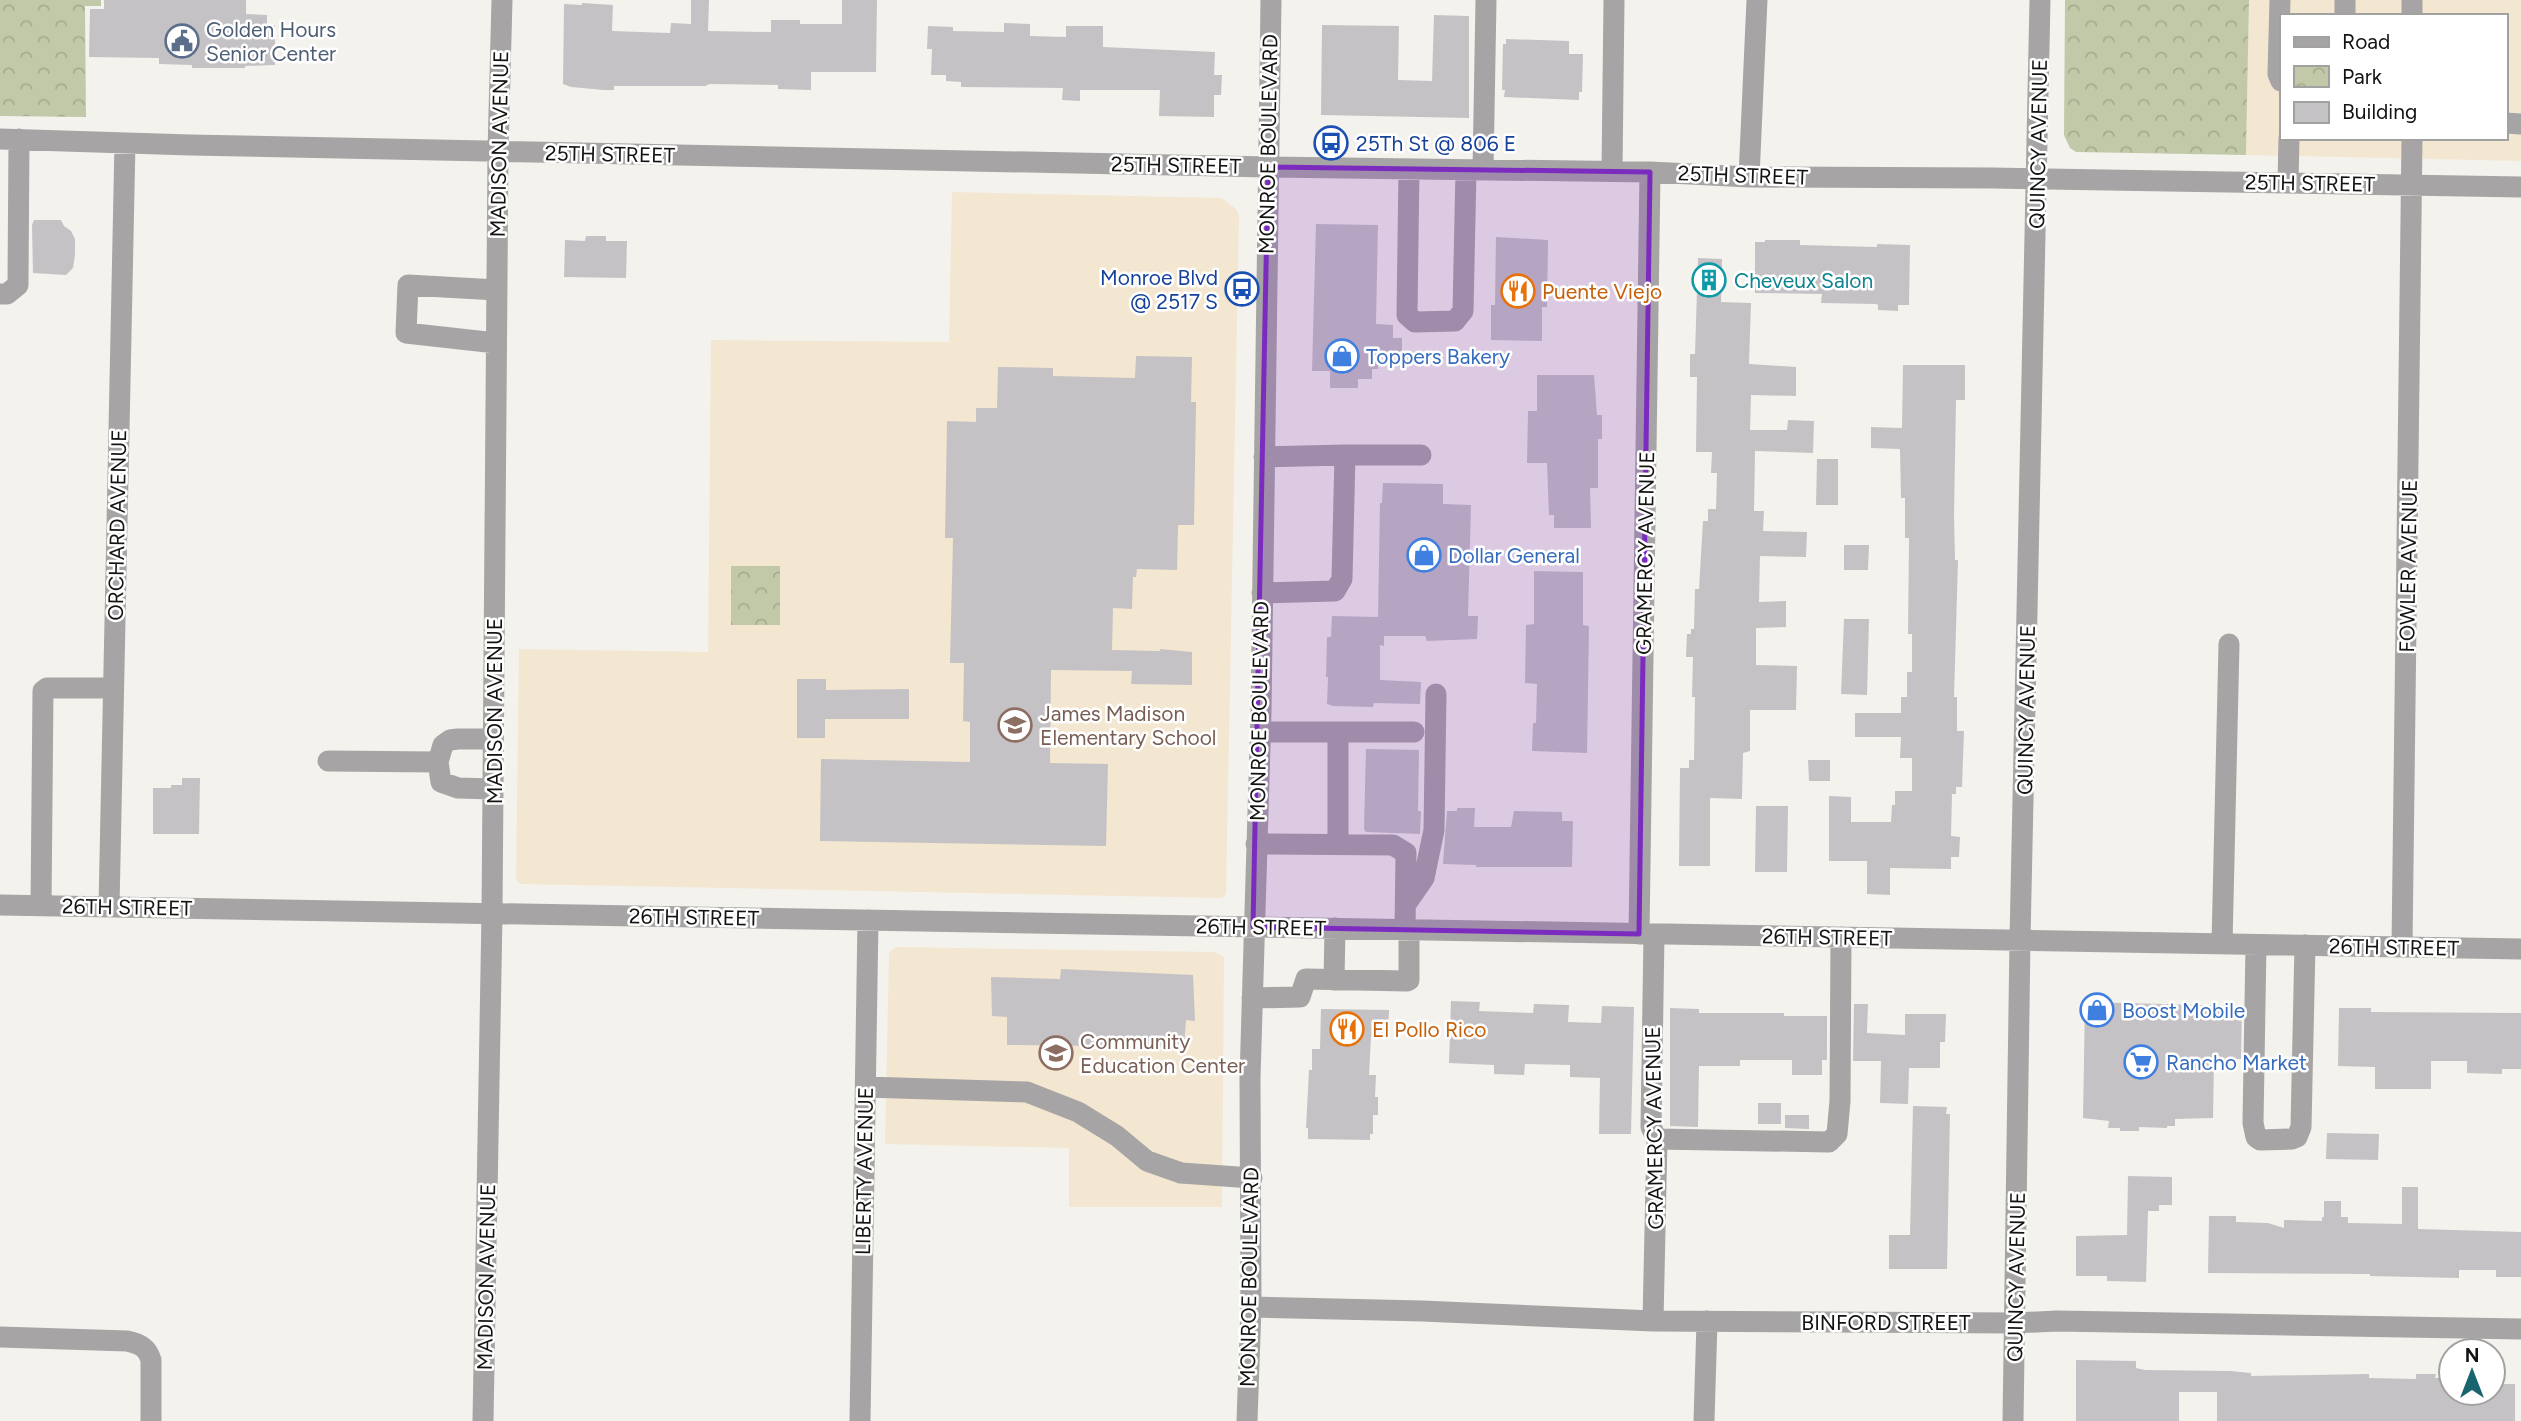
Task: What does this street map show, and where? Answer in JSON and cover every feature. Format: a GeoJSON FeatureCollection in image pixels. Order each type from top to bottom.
{"type":"FeatureCollection","features":[{"type":"Feature","properties":{"kind":"street","name":"MADISON AVENUE"},"geometry":{"type":"LineString","coordinates":[[483,1421],[492,914],[498,151],[502,0]]}},
{"type":"Feature","properties":{"kind":"street","name":"MONROE BOULEVARD"},"geometry":{"type":"LineString","coordinates":[[1247,1421],[1251,1307],[1253,927],[1260,732],[1270,0]]}},
{"type":"Feature","properties":{"kind":"street"},"geometry":{"type":"LineString","coordinates":[[1409,169],[1407,315],[1415,322],[1455,321],[1463,311],[1486,0]]}},
{"type":"Feature","properties":{"kind":"street"},"geometry":{"type":"LineString","coordinates":[[1612,171],[1614,0]]}},
{"type":"Feature","properties":{"kind":"street"},"geometry":{"type":"LineString","coordinates":[[1749,177],[1757,0]]}},
{"type":"Feature","properties":{"kind":"street","name":"QUINCY AVENUE"},"geometry":{"type":"LineString","coordinates":[[2013,1421],[2040,0]]}},
{"type":"Feature","properties":{"kind":"street"},"geometry":{"type":"LineString","coordinates":[[2280,0],[2280,79]]}},
{"type":"Feature","properties":{"kind":"street","name":"25TH STREET"},"geometry":{"type":"LineString","coordinates":[[10,139],[1268,167],[1612,171],[1749,177],[2521,187]]}},
{"type":"Feature","properties":{"kind":"street"},"geometry":{"type":"LineString","coordinates":[[0,294],[6,294],[18,285],[10,139]]}},
{"type":"Feature","properties":{"kind":"street"},"geometry":{"type":"LineString","coordinates":[[2288,183],[2289,140]]}},
{"type":"Feature","properties":{"kind":"street","name":"FOWLER AVENUE"},"geometry":{"type":"LineString","coordinates":[[2402,947],[2412,140]]}},
{"type":"Feature","properties":{"kind":"street","name":"ORCHARD AVENUE"},"geometry":{"type":"LineString","coordinates":[[109,907],[125,143]]}},
{"type":"Feature","properties":{"kind":"street","name":"GRAMERCY AVENUE"},"geometry":{"type":"LineString","coordinates":[[1650,172],[1647,934],[1651,1127],[1657,1139],[1653,1321]]}},
{"type":"Feature","properties":{"kind":"street"},"geometry":{"type":"LineString","coordinates":[[496,343],[406,332],[408,285],[497,290]]}},
{"type":"Feature","properties":{"kind":"street"},"geometry":{"type":"LineString","coordinates":[[1262,593],[1335,591],[1342,579],[1345,455]]}},
{"type":"Feature","properties":{"kind":"street"},"geometry":{"type":"LineString","coordinates":[[1264,457],[1421,455]]}},
{"type":"Feature","properties":{"kind":"street"},"geometry":{"type":"LineString","coordinates":[[2222,944],[2229,644]]}},
{"type":"Feature","properties":{"kind":"street"},"geometry":{"type":"LineString","coordinates":[[41,906],[43,691],[47,688],[113,688]]}},
{"type":"Feature","properties":{"kind":"street"},"geometry":{"type":"LineString","coordinates":[[1406,904],[1424,878],[1434,830],[1436,694]]}},
{"type":"Feature","properties":{"kind":"street"},"geometry":{"type":"LineString","coordinates":[[1260,732],[1414,732]]}},
{"type":"Feature","properties":{"kind":"street"},"geometry":{"type":"LineString","coordinates":[[1338,732],[1338,845]]}},
{"type":"Feature","properties":{"kind":"street"},"geometry":{"type":"LineString","coordinates":[[493,789],[449,786],[441,782],[438,762],[443,745],[450,740],[494,739]]}},
{"type":"Feature","properties":{"kind":"street"},"geometry":{"type":"LineString","coordinates":[[328,761],[438,762]]}},
{"type":"Feature","properties":{"kind":"street"},"geometry":{"type":"LineString","coordinates":[[1252,999],[1300,997],[1306,979],[1409,980],[1406,853],[1393,845],[1256,844]]}},
{"type":"Feature","properties":{"kind":"street","name":"26TH STREET"},"geometry":{"type":"LineString","coordinates":[[0,905],[2521,949]]}},
{"type":"Feature","properties":{"kind":"street","name":"LIBERTY AVENUE"},"geometry":{"type":"LineString","coordinates":[[860,1421],[868,920]]}},
{"type":"Feature","properties":{"kind":"street"},"geometry":{"type":"LineString","coordinates":[[1334,980],[1335,928]]}},
{"type":"Feature","properties":{"kind":"street"},"geometry":{"type":"LineString","coordinates":[[1657,1139],[1829,1142],[1837,1134],[1840,1101],[1841,937]]}},
{"type":"Feature","properties":{"kind":"street"},"geometry":{"type":"LineString","coordinates":[[2256,945],[2253,1123],[2256,1137],[2260,1140],[2292,1139],[2297,1137],[2301,1127],[2305,946]]}},
{"type":"Feature","properties":{"kind":"street"},"geometry":{"type":"LineString","coordinates":[[866,1087],[1027,1092],[1079,1112],[1117,1136],[1147,1161],[1181,1174],[1252,1178]]}},
{"type":"Feature","properties":{"kind":"street","name":"BINFORD STREET"},"geometry":{"type":"LineString","coordinates":[[1251,1307],[1653,1321],[2057,1321],[2521,1329]]}},
{"type":"Feature","properties":{"kind":"street"},"geometry":{"type":"LineString","coordinates":[[1704,1421],[1707,1321]]}},
{"type":"Feature","properties":{"kind":"street"},"geometry":{"type":"LineString","coordinates":[[0,1337],[127,1341],[139,1344],[148,1351],[151,1360],[151,1421]]}},
{"type":"Feature","properties":{"kind":"highlighted area"},"geometry":{"type":"Polygon","coordinates":[[[1268,167],[1650,172],[1639,934],[1253,927],[1268,167]]]}},
{"type":"Feature","properties":{"kind":"shaded area"},"geometry":{"type":"Polygon","coordinates":[[[2249,0],[2521,0],[2521,161],[2246,155],[2249,0]]]}},
{"type":"Feature","properties":{"kind":"shaded area"},"geometry":{"type":"Polygon","coordinates":[[[952,192],[1222,198],[1237,210],[1226,894],[1222,898],[520,884],[516,879],[519,649],[708,652],[711,340],[949,342],[952,192]]]}},
{"type":"Feature","properties":{"kind":"shaded area","name":"Community Education Center"},"geometry":{"type":"Polygon","coordinates":[[[896,947],[1215,952],[1224,957],[1222,1207],[1069,1207],[1069,1148],[885,1144],[889,953],[896,947]]]}},
{"type":"Feature","properties":{"kind":"green space"},"geometry":{"type":"Polygon","coordinates":[[[0,0],[101,0],[101,6],[85,6],[86,117],[0,116],[0,0]]]}},
{"type":"Feature","properties":{"kind":"green space"},"geometry":{"type":"Polygon","coordinates":[[[2065,0],[2249,0],[2246,155],[2076,152],[2070,148],[2064,135],[2065,0]]]}},
{"type":"Feature","properties":{"kind":"green space"},"geometry":{"type":"Polygon","coordinates":[[[731,566],[780,566],[780,625],[731,625],[731,566]]]}},
{"type":"Feature","properties":{"kind":"building","name":"Golden Hours Senior Center"},"geometry":{"type":"Polygon","coordinates":[[[104,0],[246,0],[246,14],[267,15],[267,25],[275,25],[275,65],[192,68],[192,65],[159,64],[159,58],[89,57],[90,9],[104,9],[104,0]]]}},
{"type":"Feature","properties":{"kind":"building"},"geometry":{"type":"Polygon","coordinates":[[[691,0],[709,0],[708,31],[771,32],[771,20],[800,20],[800,24],[842,24],[842,0],[877,0],[876,72],[811,72],[811,90],[778,89],[778,85],[710,84],[614,86],[614,90],[604,90],[563,84],[564,4],[613,5],[612,31],[670,33],[671,23],[691,24],[691,0]]]}},
{"type":"Feature","properties":{"kind":"building"},"geometry":{"type":"Polygon","coordinates":[[[1434,15],[1469,16],[1469,118],[1321,115],[1322,25],[1399,26],[1398,80],[1432,81],[1434,15]]]}},
{"type":"Feature","properties":{"kind":"building"},"geometry":{"type":"Polygon","coordinates":[[[1004,23],[1030,24],[1030,36],[1066,37],[1066,26],[1103,26],[1103,47],[1215,52],[1214,75],[1222,75],[1221,95],[1214,95],[1214,117],[1159,116],[1160,90],[1080,90],[1080,101],[1062,100],[1063,88],[961,87],[961,82],[946,81],[946,75],[931,75],[932,49],[927,49],[928,26],[953,27],[953,31],[1004,32],[1004,23]]]}},
{"type":"Feature","properties":{"kind":"building"},"geometry":{"type":"Polygon","coordinates":[[[1506,39],[1569,41],[1569,54],[1583,54],[1582,92],[1579,92],[1579,100],[1504,97],[1503,44],[1506,44],[1506,39]]]}},
{"type":"Feature","properties":{"kind":"building"},"geometry":{"type":"Polygon","coordinates":[[[34,220],[61,220],[71,231],[75,239],[75,255],[73,268],[66,275],[33,273],[34,220]]]}},
{"type":"Feature","properties":{"kind":"building"},"geometry":{"type":"Polygon","coordinates":[[[1316,224],[1378,225],[1376,324],[1393,325],[1393,338],[1402,338],[1402,355],[1378,357],[1378,369],[1372,369],[1372,379],[1358,379],[1358,388],[1330,388],[1330,371],[1312,371],[1316,224]]]}},
{"type":"Feature","properties":{"kind":"building"},"geometry":{"type":"Polygon","coordinates":[[[586,236],[606,236],[606,241],[627,241],[626,278],[564,277],[565,240],[585,241],[586,236]]]}},
{"type":"Feature","properties":{"kind":"building"},"geometry":{"type":"Polygon","coordinates":[[[1496,237],[1548,240],[1547,307],[1542,307],[1542,341],[1491,340],[1491,305],[1495,305],[1496,237]]]}},
{"type":"Feature","properties":{"kind":"building"},"geometry":{"type":"Polygon","coordinates":[[[1800,240],[1800,245],[1910,245],[1909,305],[1898,305],[1898,311],[1878,310],[1876,304],[1821,303],[1822,294],[1755,293],[1755,242],[1800,240]]]}},
{"type":"Feature","properties":{"kind":"building"},"geometry":{"type":"Polygon","coordinates":[[[1698,258],[1722,259],[1721,302],[1751,303],[1749,364],[1796,367],[1796,396],[1751,395],[1750,430],[1787,430],[1788,420],[1814,421],[1813,453],[1755,451],[1754,511],[1764,511],[1763,531],[1807,532],[1806,557],[1760,556],[1759,602],[1786,601],[1786,627],[1756,628],[1756,665],[1797,666],[1796,710],[1750,710],[1750,751],[1743,753],[1742,799],[1710,798],[1710,866],[1679,866],[1680,768],[1689,768],[1689,760],[1694,760],[1693,657],[1686,657],[1687,634],[1691,634],[1691,629],[1694,629],[1695,589],[1699,589],[1703,521],[1708,521],[1708,509],[1716,509],[1717,473],[1711,473],[1712,452],[1696,452],[1697,377],[1690,377],[1690,354],[1695,354],[1698,258]]]}},
{"type":"Feature","properties":{"kind":"building"},"geometry":{"type":"Polygon","coordinates":[[[1136,356],[1192,357],[1191,402],[1196,402],[1194,525],[1178,525],[1177,570],[1137,569],[1136,577],[1133,577],[1132,609],[1113,608],[1112,650],[1160,649],[1192,652],[1192,685],[1131,684],[1132,671],[1051,670],[1050,763],[1108,764],[1106,846],[820,841],[821,759],[970,762],[970,722],[963,721],[964,663],[950,663],[953,538],[945,538],[947,421],[976,422],[976,408],[997,408],[998,367],[1053,368],[1053,376],[1135,378],[1136,356]]]}},
{"type":"Feature","properties":{"kind":"building"},"geometry":{"type":"Polygon","coordinates":[[[1903,365],[1965,365],[1965,400],[1956,400],[1954,516],[1955,560],[1958,560],[1954,697],[1957,697],[1957,731],[1964,731],[1962,787],[1956,787],[1956,794],[1952,794],[1951,836],[1960,837],[1959,857],[1951,857],[1951,869],[1890,868],[1890,895],[1867,894],[1867,861],[1829,861],[1829,796],[1851,797],[1851,822],[1891,822],[1895,791],[1912,791],[1912,758],[1900,758],[1901,737],[1855,737],[1855,713],[1901,713],[1901,697],[1907,697],[1907,672],[1912,672],[1912,634],[1908,634],[1909,538],[1905,538],[1905,498],[1901,498],[1900,449],[1871,448],[1871,427],[1902,428],[1903,365]]]}},
{"type":"Feature","properties":{"kind":"building"},"geometry":{"type":"Polygon","coordinates":[[[1537,375],[1594,375],[1597,415],[1602,415],[1602,439],[1598,439],[1598,488],[1590,488],[1591,528],[1554,528],[1554,515],[1549,515],[1547,463],[1527,463],[1528,411],[1537,411],[1537,375]]]}},
{"type":"Feature","properties":{"kind":"building"},"geometry":{"type":"Polygon","coordinates":[[[1817,459],[1838,459],[1838,505],[1816,505],[1817,459]]]}},
{"type":"Feature","properties":{"kind":"building"},"geometry":{"type":"Polygon","coordinates":[[[1383,483],[1443,484],[1443,504],[1471,505],[1468,616],[1478,616],[1477,639],[1427,641],[1425,636],[1384,636],[1384,646],[1380,645],[1380,680],[1421,682],[1420,704],[1333,706],[1327,704],[1326,677],[1327,637],[1331,637],[1332,616],[1378,617],[1380,503],[1383,483]]]}},
{"type":"Feature","properties":{"kind":"building"},"geometry":{"type":"Polygon","coordinates":[[[1844,545],[1869,545],[1868,570],[1844,570],[1844,545]]]}},
{"type":"Feature","properties":{"kind":"building"},"geometry":{"type":"Polygon","coordinates":[[[1534,571],[1583,572],[1583,625],[1589,626],[1587,753],[1532,751],[1537,684],[1525,683],[1526,625],[1534,624],[1534,571]]]}},
{"type":"Feature","properties":{"kind":"building"},"geometry":{"type":"Polygon","coordinates":[[[1844,619],[1869,619],[1867,695],[1841,694],[1844,619]]]}},
{"type":"Feature","properties":{"kind":"building"},"geometry":{"type":"Polygon","coordinates":[[[797,679],[826,679],[826,690],[909,689],[909,719],[825,719],[825,738],[797,738],[797,679]]]}},
{"type":"Feature","properties":{"kind":"building"},"geometry":{"type":"Polygon","coordinates":[[[1366,749],[1419,750],[1420,834],[1366,832],[1364,829],[1366,749]]]}},
{"type":"Feature","properties":{"kind":"building"},"geometry":{"type":"Polygon","coordinates":[[[1808,760],[1830,760],[1830,781],[1809,781],[1808,760]]]}},
{"type":"Feature","properties":{"kind":"building"},"geometry":{"type":"Polygon","coordinates":[[[182,778],[200,778],[199,834],[153,834],[153,788],[182,785],[182,778]]]}},
{"type":"Feature","properties":{"kind":"building"},"geometry":{"type":"Polygon","coordinates":[[[1756,806],[1788,806],[1787,872],[1755,872],[1756,806]]]}},
{"type":"Feature","properties":{"kind":"building"},"geometry":{"type":"Polygon","coordinates":[[[1457,808],[1475,808],[1474,827],[1511,827],[1514,811],[1562,812],[1562,821],[1573,821],[1572,867],[1476,867],[1443,864],[1447,811],[1457,811],[1457,808]]]}},
{"type":"Feature","properties":{"kind":"building","name":"Community Education Center"},"geometry":{"type":"Polygon","coordinates":[[[1061,969],[1193,975],[1195,1021],[1186,1020],[1184,1047],[1007,1045],[1007,1017],[992,1016],[991,977],[1060,979],[1061,969]]]}},
{"type":"Feature","properties":{"kind":"building"},"geometry":{"type":"Polygon","coordinates":[[[1451,1001],[1480,1002],[1479,1011],[1533,1013],[1534,1004],[1569,1005],[1568,1022],[1601,1023],[1602,1006],[1634,1007],[1631,1134],[1599,1134],[1600,1078],[1570,1077],[1570,1065],[1525,1064],[1524,1075],[1494,1074],[1494,1065],[1449,1063],[1451,1001]]]}},
{"type":"Feature","properties":{"kind":"building"},"geometry":{"type":"Polygon","coordinates":[[[2085,1002],[2242,1006],[2241,1059],[2214,1059],[2213,1118],[2175,1119],[2175,1126],[2167,1128],[2139,1127],[2139,1131],[2120,1131],[2120,1128],[2108,1128],[2109,1121],[2083,1118],[2085,1002]]]}},
{"type":"Feature","properties":{"kind":"building"},"geometry":{"type":"Polygon","coordinates":[[[1854,1004],[1868,1004],[1867,1033],[1905,1035],[1905,1014],[1946,1014],[1945,1042],[1940,1042],[1940,1068],[1909,1068],[1908,1104],[1880,1103],[1881,1061],[1853,1061],[1854,1004]]]}},
{"type":"Feature","properties":{"kind":"building"},"geometry":{"type":"Polygon","coordinates":[[[1670,1008],[1699,1009],[1699,1013],[1827,1016],[1827,1060],[1822,1060],[1822,1075],[1792,1075],[1792,1060],[1740,1060],[1740,1066],[1699,1066],[1698,1127],[1670,1126],[1670,1008]]]}},
{"type":"Feature","properties":{"kind":"building"},"geometry":{"type":"Polygon","coordinates":[[[2339,1008],[2371,1008],[2371,1012],[2521,1013],[2521,1069],[2502,1069],[2502,1074],[2467,1073],[2467,1061],[2431,1061],[2431,1089],[2375,1089],[2375,1067],[2338,1066],[2339,1008]]]}},
{"type":"Feature","properties":{"kind":"building"},"geometry":{"type":"Polygon","coordinates":[[[1321,1009],[1389,1010],[1388,1037],[1371,1037],[1369,1075],[1376,1075],[1378,1115],[1373,1115],[1373,1134],[1370,1134],[1370,1140],[1308,1139],[1306,1128],[1309,1070],[1312,1070],[1312,1049],[1320,1049],[1321,1009]]]}},
{"type":"Feature","properties":{"kind":"building"},"geometry":{"type":"Polygon","coordinates":[[[1758,1103],[1781,1103],[1781,1124],[1758,1124],[1758,1103]]]}},
{"type":"Feature","properties":{"kind":"building"},"geometry":{"type":"Polygon","coordinates":[[[1913,1106],[1947,1107],[1946,1114],[1950,1114],[1947,1269],[1889,1269],[1889,1235],[1910,1235],[1913,1106]]]}},
{"type":"Feature","properties":{"kind":"building"},"geometry":{"type":"Polygon","coordinates":[[[1785,1115],[1809,1115],[1809,1129],[1785,1128],[1785,1115]]]}},
{"type":"Feature","properties":{"kind":"building"},"geometry":{"type":"Polygon","coordinates":[[[2327,1133],[2379,1134],[2378,1160],[2326,1159],[2327,1133]]]}},
{"type":"Feature","properties":{"kind":"building"},"geometry":{"type":"Polygon","coordinates":[[[2128,1176],[2172,1177],[2172,1205],[2159,1205],[2159,1211],[2148,1211],[2146,1282],[2107,1281],[2107,1276],[2076,1276],[2076,1236],[2127,1235],[2128,1176]]]}},
{"type":"Feature","properties":{"kind":"building"},"geometry":{"type":"Polygon","coordinates":[[[2402,1187],[2418,1187],[2418,1229],[2521,1232],[2521,1277],[2496,1277],[2496,1270],[2459,1270],[2459,1278],[2370,1274],[2208,1273],[2209,1216],[2236,1216],[2236,1222],[2268,1223],[2284,1228],[2284,1220],[2322,1221],[2324,1201],[2341,1201],[2341,1217],[2348,1217],[2348,1223],[2402,1224],[2402,1187]]]}},
{"type":"Feature","properties":{"kind":"building"},"geometry":{"type":"Polygon","coordinates":[[[2076,1360],[2136,1361],[2136,1368],[2145,1370],[2230,1371],[2251,1373],[2251,1376],[2369,1374],[2369,1378],[2416,1379],[2416,1374],[2436,1374],[2437,1407],[2507,1407],[2507,1384],[2515,1384],[2515,1421],[2217,1421],[2217,1392],[2179,1392],[2179,1421],[2076,1421],[2076,1360]]]}},
{"type":"Feature","properties":{"kind":"place","name":"Golden Hours Senior Center"},"geometry":{"type":"Point","coordinates":[182,41]}},
{"type":"Feature","properties":{"kind":"place","name":"25Th St @ 806 E"},"geometry":{"type":"Point","coordinates":[1331,143]}},
{"type":"Feature","properties":{"kind":"place","name":"Cheveux Salon"},"geometry":{"type":"Point","coordinates":[1709,280]}},
{"type":"Feature","properties":{"kind":"place","name":"Monroe Blvd @ 2517 S"},"geometry":{"type":"Point","coordinates":[1242,289]}},
{"type":"Feature","properties":{"kind":"place","name":"Puente Viejo"},"geometry":{"type":"Point","coordinates":[1518,291]}},
{"type":"Feature","properties":{"kind":"place","name":"Toppers Bakery"},"geometry":{"type":"Point","coordinates":[1342,356]}},
{"type":"Feature","properties":{"kind":"place","name":"Dollar General"},"geometry":{"type":"Point","coordinates":[1424,555]}},
{"type":"Feature","properties":{"kind":"place","name":"James Madison Elementary School"},"geometry":{"type":"Point","coordinates":[1015,725]}},
{"type":"Feature","properties":{"kind":"place","name":"Boost Mobile"},"geometry":{"type":"Point","coordinates":[2097,1010]}},
{"type":"Feature","properties":{"kind":"place","name":"El Pollo Rico"},"geometry":{"type":"Point","coordinates":[1347,1029]}},
{"type":"Feature","properties":{"kind":"place","name":"Community Education Center"},"geometry":{"type":"Point","coordinates":[1056,1053]}},
{"type":"Feature","properties":{"kind":"place","name":"Rancho Market"},"geometry":{"type":"Point","coordinates":[2141,1062]}}]}
